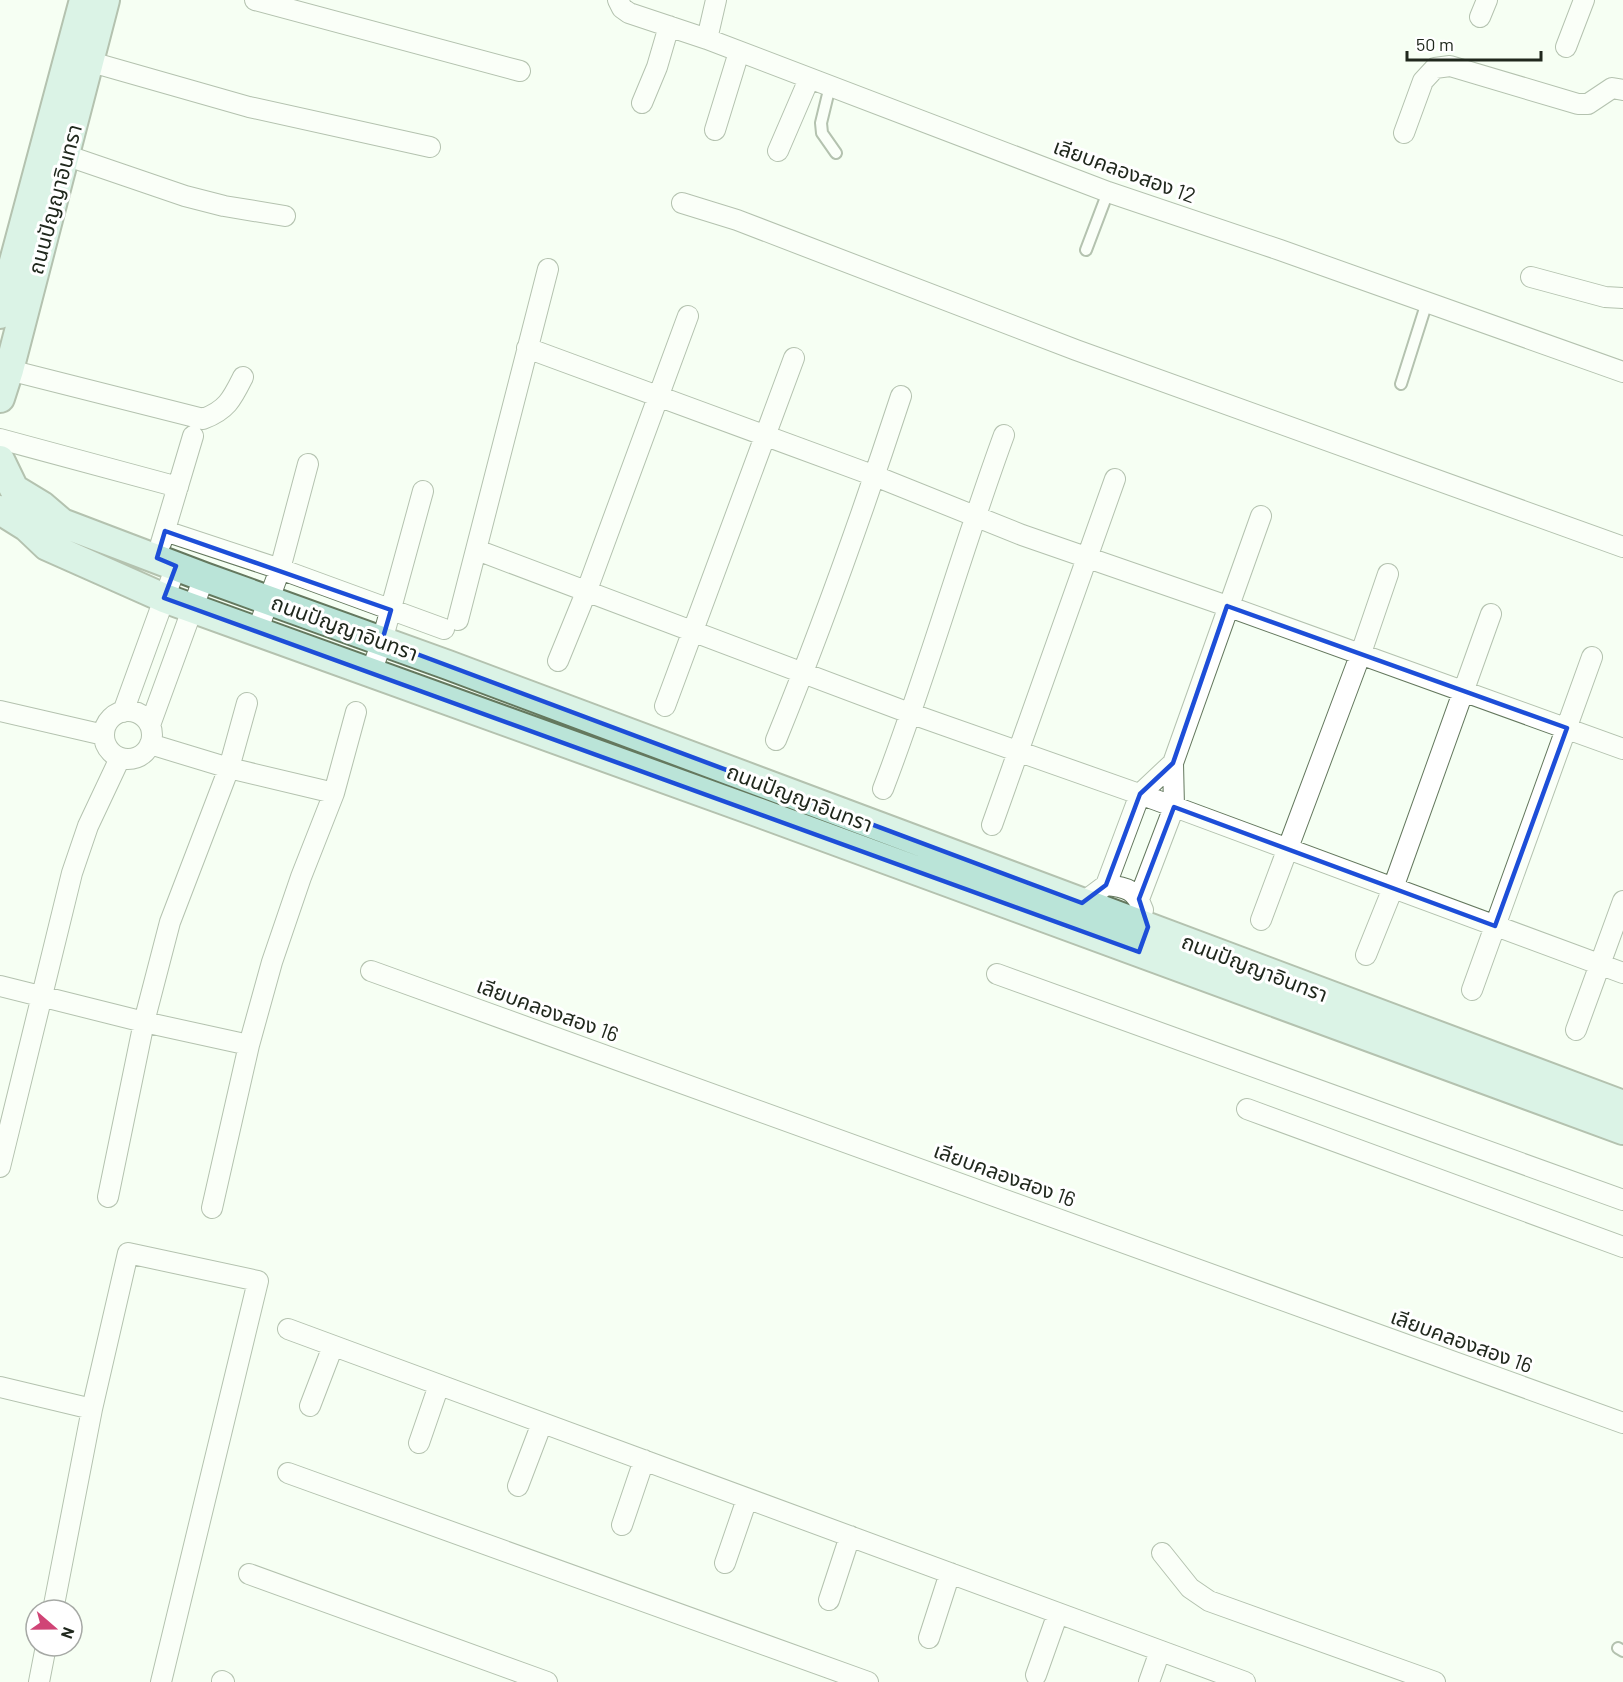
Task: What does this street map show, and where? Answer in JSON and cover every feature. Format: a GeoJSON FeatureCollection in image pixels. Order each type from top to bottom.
{"type":"FeatureCollection","features":[{"type":"Feature","properties":{"kind":"street","name":"ถนนปัญญาอินทรา"},"geometry":{"type":"LineString","coordinates":[[0,398],[65,155],[79,58],[84,0]]}},
{"type":"Feature","properties":{"kind":"street","name":"ถนนปัญญาอินทรา"},"geometry":{"type":"LineString","coordinates":[[0,314],[79,58],[105,0]]}},
{"type":"Feature","properties":{"kind":"street"},"geometry":{"type":"LineString","coordinates":[[255,0],[520,71]]}},
{"type":"Feature","properties":{"kind":"street","name":"เลียบคลองสอง 12"},"geometry":{"type":"LineString","coordinates":[[618,0],[622,8],[629,13],[707,39],[1108,192],[1623,372]]}},
{"type":"Feature","properties":{"kind":"street"},"geometry":{"type":"LineString","coordinates":[[707,39],[716,0]]}},
{"type":"Feature","properties":{"kind":"street"},"geometry":{"type":"LineString","coordinates":[[1566,47],[1584,0]]}},
{"type":"Feature","properties":{"kind":"street"},"geometry":{"type":"LineString","coordinates":[[642,103],[657,67],[669,26]]}},
{"type":"Feature","properties":{"kind":"street"},"geometry":{"type":"LineString","coordinates":[[715,130],[739,52]]}},
{"type":"Feature","properties":{"kind":"street"},"geometry":{"type":"LineString","coordinates":[[79,58],[249,107],[430,147]]}},
{"type":"Feature","properties":{"kind":"street"},"geometry":{"type":"LineString","coordinates":[[1404,133],[1423,81],[1435,68],[1450,66],[1578,104],[1588,104],[1612,88],[1623,90]]}},
{"type":"Feature","properties":{"kind":"street"},"geometry":{"type":"LineString","coordinates":[[778,151],[809,79]]}},
{"type":"Feature","properties":{"kind":"street"},"geometry":{"type":"LineString","coordinates":[[65,155],[185,196],[224,206],[285,216]]}},
{"type":"Feature","properties":{"kind":"street"},"geometry":{"type":"LineString","coordinates":[[682,203],[737,220],[1087,354],[1623,547]]}},
{"type":"Feature","properties":{"kind":"street"},"geometry":{"type":"LineString","coordinates":[[165,531],[280,569],[391,610],[451,624],[477,550],[548,268]]}},
{"type":"Feature","properties":{"kind":"street"},"geometry":{"type":"LineString","coordinates":[[1531,278],[1605,297],[1623,298]]}},
{"type":"Feature","properties":{"kind":"street"},"geometry":{"type":"LineString","coordinates":[[558,661],[587,590],[688,316]]}},
{"type":"Feature","properties":{"kind":"street"},"geometry":{"type":"LineString","coordinates":[[527,348],[875,476],[1022,535],[1361,653],[1623,748]]}},
{"type":"Feature","properties":{"kind":"street"},"geometry":{"type":"LineString","coordinates":[[665,706],[794,358]]}},
{"type":"Feature","properties":{"kind":"street"},"geometry":{"type":"LineString","coordinates":[[9,370],[203,419],[219,413],[230,402],[243,377]]}},
{"type":"Feature","properties":{"kind":"street"},"geometry":{"type":"LineString","coordinates":[[776,740],[875,476],[901,396]]}},
{"type":"Feature","properties":{"kind":"street"},"geometry":{"type":"LineString","coordinates":[[883,789],[912,714],[975,516],[1004,435]]}},
{"type":"Feature","properties":{"kind":"street"},"geometry":{"type":"LineString","coordinates":[[193,436],[165,531],[164,598],[123,712],[110,720],[104,735],[108,749],[120,758],[132,759],[143,754],[204,577]]}},
{"type":"Feature","properties":{"kind":"street"},"geometry":{"type":"LineString","coordinates":[[0,440],[178,487]]}},
{"type":"Feature","properties":{"kind":"street","name":"ถนนปัญญาอินทรา"},"geometry":{"type":"LineString","coordinates":[[0,460],[14,489],[42,506],[62,523],[204,577],[382,640],[1078,915],[1623,1105]]}},
{"type":"Feature","properties":{"kind":"street"},"geometry":{"type":"LineString","coordinates":[[257,632],[280,569],[308,464]]}},
{"type":"Feature","properties":{"kind":"street"},"geometry":{"type":"LineString","coordinates":[[992,825],[1115,479]]}},
{"type":"Feature","properties":{"kind":"street"},"geometry":{"type":"LineString","coordinates":[[371,673],[391,610],[423,491]]}},
{"type":"Feature","properties":{"kind":"street","name":"ถนนปัญญาอินทรา"},"geometry":{"type":"LineString","coordinates":[[0,510],[27,527],[47,546],[164,598],[371,673],[1078,915]]}},
{"type":"Feature","properties":{"kind":"street"},"geometry":{"type":"LineString","coordinates":[[1143,939],[1139,899],[1174,807],[1173,763],[1227,606],[1261,516]]}},
{"type":"Feature","properties":{"kind":"street"},"geometry":{"type":"LineString","coordinates":[[477,550],[912,714],[1140,794],[1623,973]]}},
{"type":"Feature","properties":{"kind":"street"},"geometry":{"type":"LineString","coordinates":[[1262,920],[1388,574]]}},
{"type":"Feature","properties":{"kind":"street"},"geometry":{"type":"LineString","coordinates":[[1366,955],[1393,888],[1491,614]]}},
{"type":"Feature","properties":{"kind":"street"},"geometry":{"type":"LineString","coordinates":[[1472,990],[1592,657]]}},
{"type":"Feature","properties":{"kind":"street"},"geometry":{"type":"LineString","coordinates":[[108,1197],[144,1022],[178,900],[229,768],[247,703]]}},
{"type":"Feature","properties":{"kind":"street"},"geometry":{"type":"LineString","coordinates":[[123,712],[139,714],[150,735],[229,768],[334,794]]}},
{"type":"Feature","properties":{"kind":"street"},"geometry":{"type":"LineString","coordinates":[[212,1208],[249,1045],[279,940],[334,794],[356,712]]}},
{"type":"Feature","properties":{"kind":"street"},"geometry":{"type":"LineString","coordinates":[[1,715],[104,735]]}},
{"type":"Feature","properties":{"kind":"street"},"geometry":{"type":"LineString","coordinates":[[0,1167],[72,873],[88,826],[120,758]]}},
{"type":"Feature","properties":{"kind":"street"},"geometry":{"type":"LineString","coordinates":[[1078,915],[1107,885],[1140,794],[1173,763]]}},
{"type":"Feature","properties":{"kind":"street"},"geometry":{"type":"LineString","coordinates":[[1107,885],[1125,887],[1139,899]]}},
{"type":"Feature","properties":{"kind":"street"},"geometry":{"type":"LineString","coordinates":[[1576,1030],[1623,901]]}},
{"type":"Feature","properties":{"kind":"street","name":"ถนนปัญญาอินทรา"},"geometry":{"type":"LineString","coordinates":[[1143,939],[1623,1130]]}},
{"type":"Feature","properties":{"kind":"street","name":"เลียบคลองสอง 16"},"geometry":{"type":"LineString","coordinates":[[371,971],[1623,1423]]}},
{"type":"Feature","properties":{"kind":"street"},"geometry":{"type":"LineString","coordinates":[[997,974],[1623,1200]]}},
{"type":"Feature","properties":{"kind":"street"},"geometry":{"type":"LineString","coordinates":[[0,986],[144,1022],[249,1045]]}},
{"type":"Feature","properties":{"kind":"street"},"geometry":{"type":"LineString","coordinates":[[1246,1109],[1623,1247]]}},
{"type":"Feature","properties":{"kind":"street"},"geometry":{"type":"LineString","coordinates":[[55,1598],[92,1410],[128,1253],[258,1281],[161,1682]]}},
{"type":"Feature","properties":{"kind":"street"},"geometry":{"type":"LineString","coordinates":[[288,1329],[1245,1682]]}},
{"type":"Feature","properties":{"kind":"street"},"geometry":{"type":"LineString","coordinates":[[310,1406],[333,1346]]}},
{"type":"Feature","properties":{"kind":"street"},"geometry":{"type":"LineString","coordinates":[[419,1443],[439,1385]]}},
{"type":"Feature","properties":{"kind":"street"},"geometry":{"type":"LineString","coordinates":[[0,1388],[92,1410]]}},
{"type":"Feature","properties":{"kind":"street"},"geometry":{"type":"LineString","coordinates":[[518,1485],[542,1423]]}},
{"type":"Feature","properties":{"kind":"street"},"geometry":{"type":"LineString","coordinates":[[622,1525],[644,1460]]}},
{"type":"Feature","properties":{"kind":"street"},"geometry":{"type":"LineString","coordinates":[[288,1473],[868,1682]]}},
{"type":"Feature","properties":{"kind":"street"},"geometry":{"type":"LineString","coordinates":[[725,1563],[747,1499]]}},
{"type":"Feature","properties":{"kind":"street"},"geometry":{"type":"LineString","coordinates":[[828,1600],[850,1536]]}},
{"type":"Feature","properties":{"kind":"street"},"geometry":{"type":"LineString","coordinates":[[1162,1553],[1190,1588],[1209,1601],[1435,1682]]}},
{"type":"Feature","properties":{"kind":"street"},"geometry":{"type":"LineString","coordinates":[[929,1638],[950,1573]]}},
{"type":"Feature","properties":{"kind":"street"},"geometry":{"type":"LineString","coordinates":[[249,1574],[547,1682]]}},
{"type":"Feature","properties":{"kind":"street"},"geometry":{"type":"LineString","coordinates":[[1036,1675],[1058,1613]]}},
{"type":"Feature","properties":{"kind":"street"},"geometry":{"type":"LineString","coordinates":[[1149,1682],[1160,1651]]}},
{"type":"Feature","properties":{"kind":"street"},"geometry":{"type":"LineString","coordinates":[[39,1682],[44,1658]]}},
{"type":"Feature","properties":{"kind":"lane"},"geometry":{"type":"LineString","coordinates":[[830,86],[821,123],[822,133],[836,153]]}},
{"type":"Feature","properties":{"kind":"lane"},"geometry":{"type":"LineString","coordinates":[[1086,250],[1108,192]]}},
{"type":"Feature","properties":{"kind":"lane"},"geometry":{"type":"LineString","coordinates":[[1401,384],[1427,302]]}},
{"type":"Feature","properties":{"kind":"highlighted area"},"geometry":{"type":"Polygon","coordinates":[[[165,531],[391,610],[382,641],[1082,903],[1106,885],[1140,794],[1173,763],[1227,606],[1567,728],[1495,926],[1174,807],[1139,899],[1148,927],[1139,952],[164,598],[176,566],[157,558],[165,531]]]}}]}
